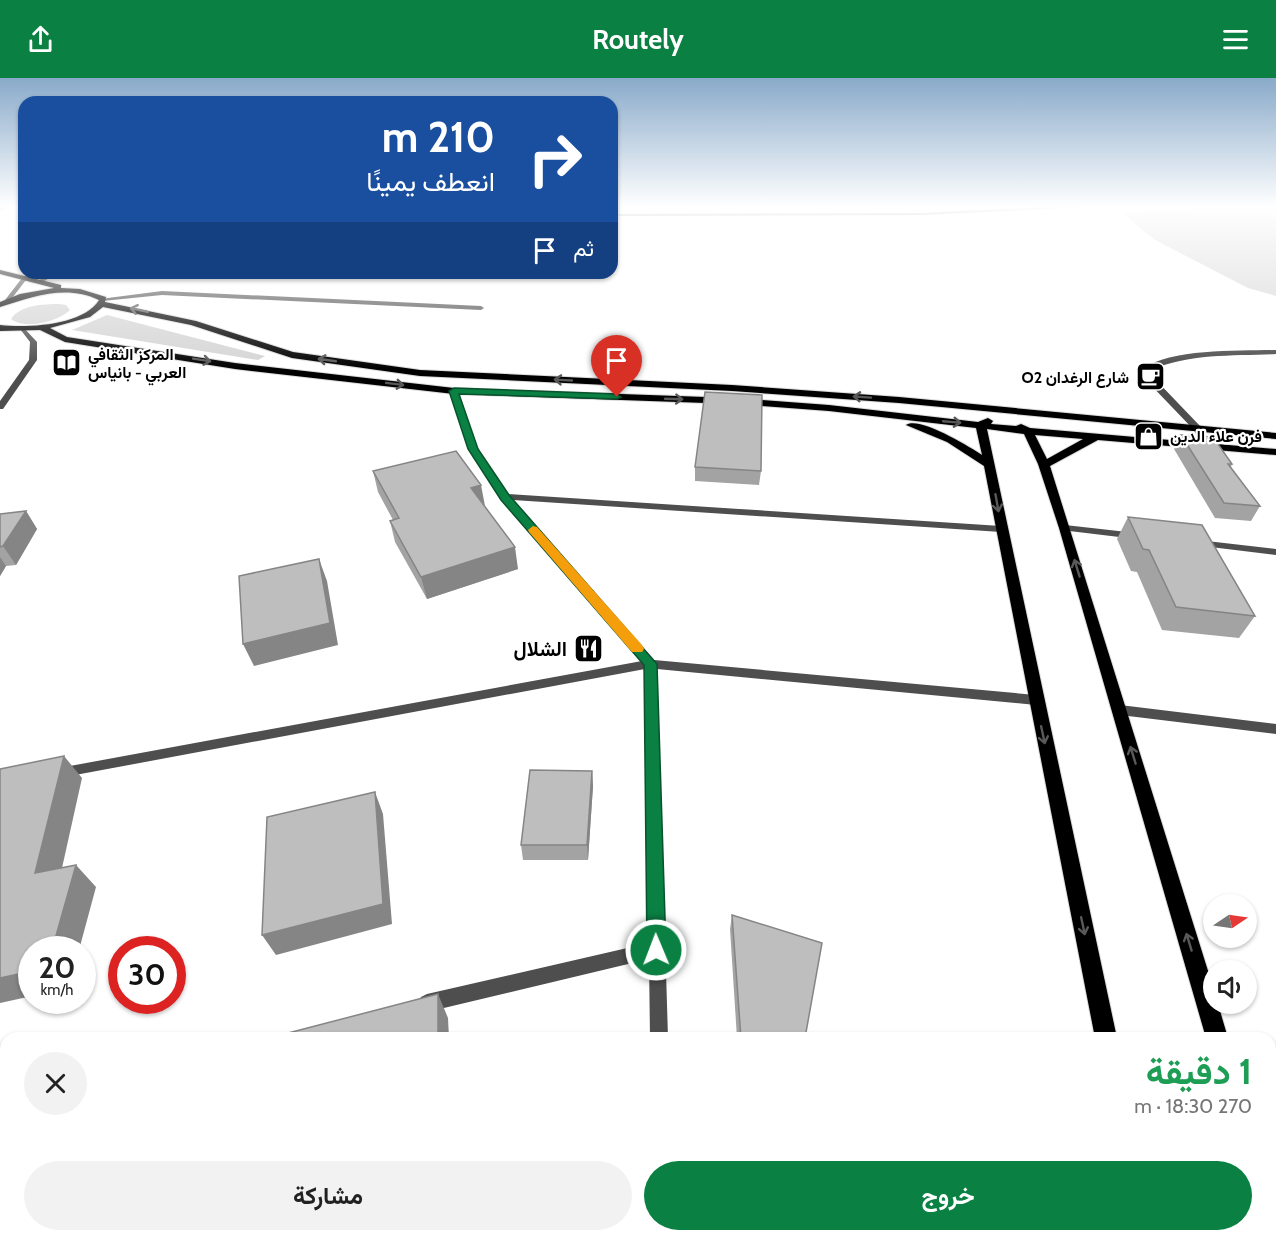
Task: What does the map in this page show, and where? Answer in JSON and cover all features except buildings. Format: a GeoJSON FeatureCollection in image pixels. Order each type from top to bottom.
{"type":"FeatureCollection","features":[{"type":"Feature","properties":{"kind":"main road"},"geometry":{"type":"LineString","coordinates":[[0,272],[18,277]]}},
{"type":"Feature","properties":{"kind":"main road"},"geometry":{"type":"LineString","coordinates":[[24,279],[66,290]]}},
{"type":"Feature","properties":{"kind":"main road"},"geometry":{"type":"LineString","coordinates":[[3,303],[42,293],[66,290],[93,292],[103,301],[193,323],[292,355],[420,373],[732,388],[899,400],[1276,436]]}},
{"type":"Feature","properties":{"kind":"main road"},"geometry":{"type":"LineString","coordinates":[[0,328],[43,328],[82,317],[103,301]]}},
{"type":"Feature","properties":{"kind":"main road"},"geometry":{"type":"LineString","coordinates":[[43,328],[65,339],[274,370],[454,391],[734,401],[829,408],[1028,431],[1276,452]]}},
{"type":"Feature","properties":{"kind":"main road"},"geometry":{"type":"LineString","coordinates":[[274,370],[292,355]]}},
{"type":"Feature","properties":{"kind":"main road"},"geometry":{"type":"LineString","coordinates":[[899,400],[928,408],[1001,418],[1143,430],[1168,427]]}},
{"type":"Feature","properties":{"kind":"main road"},"geometry":{"type":"LineString","coordinates":[[870,414],[935,433],[990,465]]}},
{"type":"Feature","properties":{"kind":"main road"},"geometry":{"type":"LineString","coordinates":[[981,425],[1001,418],[1028,431],[1044,465],[1120,710],[1215,1032]]}},
{"type":"Feature","properties":{"kind":"main road"},"geometry":{"type":"LineString","coordinates":[[981,425],[1105,1032]]}},
{"type":"Feature","properties":{"kind":"main road"},"geometry":{"type":"LineString","coordinates":[[1044,465],[1054,462],[1086,440],[1105,436]]}},
{"type":"Feature","properties":{"kind":"street"},"geometry":{"type":"LineString","coordinates":[[3,303],[24,279]]}},
{"type":"Feature","properties":{"kind":"street"},"geometry":{"type":"LineString","coordinates":[[39,282],[44,279]]}},
{"type":"Feature","properties":{"kind":"street"},"geometry":{"type":"LineString","coordinates":[[103,301],[162,293],[482,308]]}},
{"type":"Feature","properties":{"kind":"street"},"geometry":{"type":"LineString","coordinates":[[0,406],[33,360],[34,342],[23,329]]}},
{"type":"Feature","properties":{"kind":"street"},"geometry":{"type":"LineString","coordinates":[[1205,445],[1198,429],[1149,378],[1147,369],[1173,360],[1276,352]]}},
{"type":"Feature","properties":{"kind":"street"},"geometry":{"type":"LineString","coordinates":[[454,391],[473,449],[505,497],[651,664],[659,1032]]}},
{"type":"Feature","properties":{"kind":"street"},"geometry":{"type":"LineString","coordinates":[[505,497],[1002,529]]}},
{"type":"Feature","properties":{"kind":"street"},"geometry":{"type":"LineString","coordinates":[[1065,528],[1147,537]]}},
{"type":"Feature","properties":{"kind":"street"},"geometry":{"type":"LineString","coordinates":[[1182,541],[1276,552]]}},
{"type":"Feature","properties":{"kind":"street"},"geometry":{"type":"LineString","coordinates":[[46,775],[651,664],[1036,700]]}},
{"type":"Feature","properties":{"kind":"street"},"geometry":{"type":"LineString","coordinates":[[1120,710],[1276,729]]}},
{"type":"Feature","properties":{"kind":"street"},"geometry":{"type":"LineString","coordinates":[[416,1006],[656,950]]}},
{"type":"Feature","properties":{"kind":"shaded area"},"geometry":{"type":"Polygon","coordinates":[[[1196,261],[1276,261],[1276,296],[1248,288],[1196,261]]]}},
{"type":"Feature","properties":{"kind":"shaded area"},"geometry":{"type":"Polygon","coordinates":[[[66,305],[70,310],[50,321],[24,324],[11,319],[26,308],[66,305]]]}},
{"type":"Feature","properties":{"kind":"shaded area"},"geometry":{"type":"Polygon","coordinates":[[[107,315],[265,356],[258,360],[72,330],[107,315]]]}},
{"type":"Feature","properties":{"kind":"slow traffic"},"geometry":{"type":"LineString","coordinates":[[533,530],[637,649]]}},
{"type":"Feature","properties":{"kind":"place","name":"المركز الثقافي العربي - بانياس"},"geometry":{"type":"Point","coordinates":[67,363]}},
{"type":"Feature","properties":{"kind":"place","name":"O2 شارع الرغدان"},"geometry":{"type":"Point","coordinates":[1150,377]}},
{"type":"Feature","properties":{"kind":"place","name":"فرن علاء الدين"},"geometry":{"type":"Point","coordinates":[1149,436]}},
{"type":"Feature","properties":{"kind":"place","name":"الشلال"},"geometry":{"type":"Point","coordinates":[588,649]}},
{"type":"Feature","properties":{"kind":"route"},"geometry":{"type":"LineString","coordinates":[[617,397],[454,391],[473,449],[505,497],[651,664],[656,950]]}}]}
